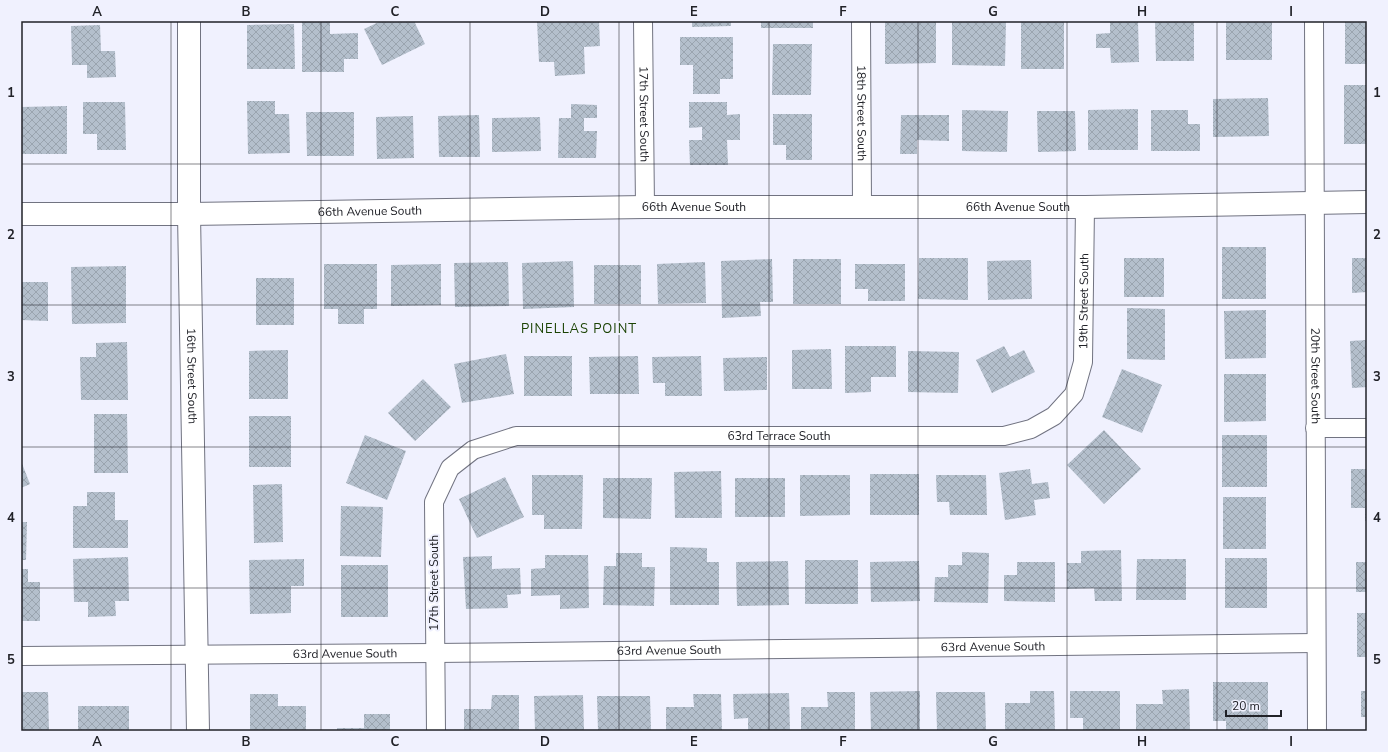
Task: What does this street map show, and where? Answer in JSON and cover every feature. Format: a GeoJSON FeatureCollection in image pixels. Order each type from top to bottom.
{"type":"FeatureCollection","features":[{"type":"Feature","properties":{"kind":"street","name":"16th Street South"},"geometry":{"type":"LineString","coordinates":[[189,21],[189,214],[198,731]]}},
{"type":"Feature","properties":{"kind":"street","name":"17th Street South"},"geometry":{"type":"LineString","coordinates":[[643,21],[645,207]]}},
{"type":"Feature","properties":{"kind":"street","name":"18th Street South"},"geometry":{"type":"LineString","coordinates":[[861,21],[862,206]]}},
{"type":"Feature","properties":{"kind":"street","name":"20th Street South"},"geometry":{"type":"LineString","coordinates":[[1314,21],[1317,731]]}},
{"type":"Feature","properties":{"kind":"street","name":"66th Avenue South"},"geometry":{"type":"LineString","coordinates":[[21,214],[189,214],[645,207],[1085,207],[1367,202]]}},
{"type":"Feature","properties":{"kind":"street","name":"19th Street South"},"geometry":{"type":"LineString","coordinates":[[1074,394],[1083,362],[1085,207]]}},
{"type":"Feature","properties":{"kind":"street","name":"63rd Terrace South"},"geometry":{"type":"LineString","coordinates":[[473,450],[516,436],[1004,436],[1031,429],[1054,416],[1074,394]]}},
{"type":"Feature","properties":{"kind":"street"},"geometry":{"type":"LineString","coordinates":[[1315,428],[1367,428]]}},
{"type":"Feature","properties":{"kind":"street","name":"17th Street South"},"geometry":{"type":"LineString","coordinates":[[436,731],[434,502],[450,468],[473,450]]}},
{"type":"Feature","properties":{"kind":"street","name":"63rd Avenue South"},"geometry":{"type":"LineString","coordinates":[[21,656],[1316,643]]}},
{"type":"Feature","properties":{"kind":"building"},"geometry":{"type":"Polygon","coordinates":[[[302,21],[330,21],[330,34],[358,33],[358,59],[344,59],[344,72],[302,72],[302,21]]]}},
{"type":"Feature","properties":{"kind":"building"},"geometry":{"type":"Polygon","coordinates":[[[381,21],[414,21],[425,44],[382,65],[364,29],[381,21]]]}},
{"type":"Feature","properties":{"kind":"building"},"geometry":{"type":"Polygon","coordinates":[[[537,21],[599,21],[600,46],[584,47],[585,74],[555,76],[554,62],[539,62],[537,21]]]}},
{"type":"Feature","properties":{"kind":"building"},"geometry":{"type":"Polygon","coordinates":[[[692,21],[731,21],[731,26],[692,27],[692,21]]]}},
{"type":"Feature","properties":{"kind":"building"},"geometry":{"type":"Polygon","coordinates":[[[761,21],[813,21],[813,28],[761,28],[761,21]]]}},
{"type":"Feature","properties":{"kind":"building"},"geometry":{"type":"Polygon","coordinates":[[[885,21],[936,21],[936,63],[885,64],[885,21]]]}},
{"type":"Feature","properties":{"kind":"building"},"geometry":{"type":"Polygon","coordinates":[[[952,21],[1006,21],[1005,66],[952,65],[952,21]]]}},
{"type":"Feature","properties":{"kind":"building"},"geometry":{"type":"Polygon","coordinates":[[[1021,21],[1064,21],[1064,69],[1021,69],[1021,21]]]}},
{"type":"Feature","properties":{"kind":"building"},"geometry":{"type":"Polygon","coordinates":[[[1110,21],[1138,21],[1139,62],[1111,63],[1110,48],[1096,48],[1096,34],[1110,33],[1110,21]]]}},
{"type":"Feature","properties":{"kind":"building"},"geometry":{"type":"Polygon","coordinates":[[[1155,21],[1194,21],[1194,61],[1156,61],[1155,21]]]}},
{"type":"Feature","properties":{"kind":"building"},"geometry":{"type":"Polygon","coordinates":[[[1226,21],[1272,21],[1272,60],[1226,60],[1226,21]]]}},
{"type":"Feature","properties":{"kind":"building"},"geometry":{"type":"Polygon","coordinates":[[[1345,21],[1367,21],[1367,64],[1345,64],[1345,21]]]}},
{"type":"Feature","properties":{"kind":"building"},"geometry":{"type":"Polygon","coordinates":[[[294,24],[295,69],[247,69],[247,25],[294,24]]]}},
{"type":"Feature","properties":{"kind":"building"},"geometry":{"type":"Polygon","coordinates":[[[100,25],[101,51],[115,51],[116,77],[87,78],[87,65],[72,65],[71,26],[100,25]]]}},
{"type":"Feature","properties":{"kind":"building"},"geometry":{"type":"Polygon","coordinates":[[[680,37],[733,37],[733,79],[720,79],[720,94],[693,94],[693,65],[680,65],[680,37]]]}},
{"type":"Feature","properties":{"kind":"building"},"geometry":{"type":"Polygon","coordinates":[[[773,44],[812,44],[811,95],[772,95],[773,44]]]}},
{"type":"Feature","properties":{"kind":"building"},"geometry":{"type":"Polygon","coordinates":[[[1344,85],[1367,85],[1367,144],[1344,144],[1344,85]]]}},
{"type":"Feature","properties":{"kind":"building"},"geometry":{"type":"Polygon","coordinates":[[[1268,98],[1269,136],[1213,137],[1213,99],[1268,98]]]}},
{"type":"Feature","properties":{"kind":"building"},"geometry":{"type":"Polygon","coordinates":[[[247,101],[275,101],[275,114],[289,114],[290,153],[248,154],[247,101]]]}},
{"type":"Feature","properties":{"kind":"building"},"geometry":{"type":"Polygon","coordinates":[[[83,102],[125,102],[126,150],[97,150],[97,134],[83,134],[83,102]]]}},
{"type":"Feature","properties":{"kind":"building"},"geometry":{"type":"Polygon","coordinates":[[[689,102],[727,102],[727,115],[740,114],[740,140],[727,140],[728,165],[690,165],[689,140],[702,140],[702,127],[689,128],[689,102]]]}},
{"type":"Feature","properties":{"kind":"building"},"geometry":{"type":"Polygon","coordinates":[[[571,104],[597,105],[597,118],[584,118],[584,131],[597,131],[596,158],[558,158],[559,118],[571,118],[571,104]]]}},
{"type":"Feature","properties":{"kind":"building"},"geometry":{"type":"Polygon","coordinates":[[[67,106],[67,154],[21,154],[21,107],[67,106]]]}},
{"type":"Feature","properties":{"kind":"building"},"geometry":{"type":"Polygon","coordinates":[[[1138,109],[1138,150],[1088,150],[1088,110],[1138,109]]]}},
{"type":"Feature","properties":{"kind":"building"},"geometry":{"type":"Polygon","coordinates":[[[962,110],[1008,111],[1007,152],[962,151],[962,110]]]}},
{"type":"Feature","properties":{"kind":"building"},"geometry":{"type":"Polygon","coordinates":[[[1151,110],[1188,110],[1188,124],[1200,124],[1200,151],[1151,151],[1151,110]]]}},
{"type":"Feature","properties":{"kind":"building"},"geometry":{"type":"Polygon","coordinates":[[[1037,111],[1075,111],[1076,151],[1038,152],[1037,111]]]}},
{"type":"Feature","properties":{"kind":"building"},"geometry":{"type":"Polygon","coordinates":[[[306,112],[354,112],[354,156],[307,156],[306,112]]]}},
{"type":"Feature","properties":{"kind":"building"},"geometry":{"type":"Polygon","coordinates":[[[773,114],[812,114],[812,160],[786,160],[786,145],[773,145],[773,114]]]}},
{"type":"Feature","properties":{"kind":"building"},"geometry":{"type":"Polygon","coordinates":[[[479,115],[480,157],[439,157],[438,116],[479,115]]]}},
{"type":"Feature","properties":{"kind":"building"},"geometry":{"type":"Polygon","coordinates":[[[901,115],[949,115],[949,141],[917,140],[917,154],[900,154],[901,115]]]}},
{"type":"Feature","properties":{"kind":"building"},"geometry":{"type":"Polygon","coordinates":[[[413,116],[414,158],[377,159],[376,117],[413,116]]]}},
{"type":"Feature","properties":{"kind":"building"},"geometry":{"type":"Polygon","coordinates":[[[540,117],[541,151],[492,152],[492,118],[540,117]]]}},
{"type":"Feature","properties":{"kind":"building"},"geometry":{"type":"Polygon","coordinates":[[[1222,247],[1266,247],[1266,299],[1222,299],[1222,247]]]}},
{"type":"Feature","properties":{"kind":"building"},"geometry":{"type":"Polygon","coordinates":[[[919,258],[968,258],[968,300],[918,299],[919,258]]]}},
{"type":"Feature","properties":{"kind":"building"},"geometry":{"type":"Polygon","coordinates":[[[1124,258],[1164,258],[1164,297],[1124,297],[1124,258]]]}},
{"type":"Feature","properties":{"kind":"building"},"geometry":{"type":"Polygon","coordinates":[[[1352,258],[1367,258],[1367,292],[1352,293],[1352,258]]]}},
{"type":"Feature","properties":{"kind":"building"},"geometry":{"type":"Polygon","coordinates":[[[772,259],[773,302],[760,302],[761,316],[722,318],[721,261],[772,259]]]}},
{"type":"Feature","properties":{"kind":"building"},"geometry":{"type":"Polygon","coordinates":[[[793,259],[841,259],[841,304],[793,304],[793,259]]]}},
{"type":"Feature","properties":{"kind":"building"},"geometry":{"type":"Polygon","coordinates":[[[1031,260],[1032,299],[988,300],[987,261],[1031,260]]]}},
{"type":"Feature","properties":{"kind":"building"},"geometry":{"type":"Polygon","coordinates":[[[573,261],[574,307],[523,309],[522,263],[573,261]]]}},
{"type":"Feature","properties":{"kind":"building"},"geometry":{"type":"Polygon","coordinates":[[[508,262],[509,306],[455,307],[454,263],[508,262]]]}},
{"type":"Feature","properties":{"kind":"building"},"geometry":{"type":"Polygon","coordinates":[[[705,262],[706,303],[658,304],[657,264],[705,262]]]}},
{"type":"Feature","properties":{"kind":"building"},"geometry":{"type":"Polygon","coordinates":[[[324,264],[377,264],[377,309],[364,309],[364,324],[338,324],[338,309],[324,309],[324,264]]]}},
{"type":"Feature","properties":{"kind":"building"},"geometry":{"type":"Polygon","coordinates":[[[441,264],[441,305],[391,306],[391,265],[441,264]]]}},
{"type":"Feature","properties":{"kind":"building"},"geometry":{"type":"Polygon","coordinates":[[[855,264],[905,264],[905,301],[868,301],[868,289],[855,289],[855,264]]]}},
{"type":"Feature","properties":{"kind":"building"},"geometry":{"type":"Polygon","coordinates":[[[594,265],[641,265],[641,304],[594,304],[594,265]]]}},
{"type":"Feature","properties":{"kind":"building"},"geometry":{"type":"Polygon","coordinates":[[[126,266],[126,323],[72,324],[71,267],[126,266]]]}},
{"type":"Feature","properties":{"kind":"building"},"geometry":{"type":"Polygon","coordinates":[[[256,278],[294,278],[294,325],[256,325],[256,278]]]}},
{"type":"Feature","properties":{"kind":"building"},"geometry":{"type":"Polygon","coordinates":[[[21,282],[48,282],[48,321],[21,320],[21,282]]]}},
{"type":"Feature","properties":{"kind":"building"},"geometry":{"type":"Polygon","coordinates":[[[1127,308],[1165,309],[1165,360],[1127,359],[1127,308]]]}},
{"type":"Feature","properties":{"kind":"building"},"geometry":{"type":"Polygon","coordinates":[[[1266,310],[1266,358],[1225,359],[1224,311],[1266,310]]]}},
{"type":"Feature","properties":{"kind":"building"},"geometry":{"type":"Polygon","coordinates":[[[1367,340],[1367,387],[1352,388],[1350,341],[1367,340]]]}},
{"type":"Feature","properties":{"kind":"building"},"geometry":{"type":"Polygon","coordinates":[[[127,342],[128,400],[81,400],[80,357],[96,357],[96,343],[127,342]]]}},
{"type":"Feature","properties":{"kind":"building"},"geometry":{"type":"Polygon","coordinates":[[[845,346],[896,346],[896,377],[871,377],[871,392],[845,393],[845,346]]]}},
{"type":"Feature","properties":{"kind":"building"},"geometry":{"type":"Polygon","coordinates":[[[1004,346],[1010,357],[1024,350],[1035,372],[992,393],[976,360],[1004,346]]]}},
{"type":"Feature","properties":{"kind":"building"},"geometry":{"type":"Polygon","coordinates":[[[831,349],[832,389],[792,389],[792,350],[831,349]]]}},
{"type":"Feature","properties":{"kind":"building"},"geometry":{"type":"Polygon","coordinates":[[[288,350],[288,399],[249,399],[249,351],[288,350]]]}},
{"type":"Feature","properties":{"kind":"building"},"geometry":{"type":"Polygon","coordinates":[[[908,351],[959,352],[958,393],[908,392],[908,351]]]}},
{"type":"Feature","properties":{"kind":"building"},"geometry":{"type":"Polygon","coordinates":[[[506,354],[514,394],[462,403],[454,364],[506,354]]]}},
{"type":"Feature","properties":{"kind":"building"},"geometry":{"type":"Polygon","coordinates":[[[524,356],[572,356],[572,396],[524,396],[524,356]]]}},
{"type":"Feature","properties":{"kind":"building"},"geometry":{"type":"Polygon","coordinates":[[[638,356],[639,394],[590,394],[589,357],[638,356]]]}},
{"type":"Feature","properties":{"kind":"building"},"geometry":{"type":"Polygon","coordinates":[[[701,356],[702,396],[665,396],[665,383],[653,383],[652,357],[701,356]]]}},
{"type":"Feature","properties":{"kind":"building"},"geometry":{"type":"Polygon","coordinates":[[[767,357],[767,390],[724,391],[723,358],[767,357]]]}},
{"type":"Feature","properties":{"kind":"building"},"geometry":{"type":"Polygon","coordinates":[[[1122,369],[1162,385],[1142,433],[1102,417],[1122,369]]]}},
{"type":"Feature","properties":{"kind":"building"},"geometry":{"type":"Polygon","coordinates":[[[1224,374],[1266,374],[1266,421],[1224,422],[1224,374]]]}},
{"type":"Feature","properties":{"kind":"building"},"geometry":{"type":"Polygon","coordinates":[[[423,379],[451,407],[415,441],[388,413],[423,379]]]}},
{"type":"Feature","properties":{"kind":"building"},"geometry":{"type":"Polygon","coordinates":[[[94,414],[127,414],[128,473],[94,473],[94,414]]]}},
{"type":"Feature","properties":{"kind":"building"},"geometry":{"type":"Polygon","coordinates":[[[249,416],[291,416],[291,467],[249,467],[249,416]]]}},
{"type":"Feature","properties":{"kind":"building"},"geometry":{"type":"Polygon","coordinates":[[[1104,430],[1141,469],[1104,504],[1067,465],[1104,430]]]}},
{"type":"Feature","properties":{"kind":"building"},"geometry":{"type":"Polygon","coordinates":[[[365,435],[406,451],[387,500],[346,483],[365,435]]]}},
{"type":"Feature","properties":{"kind":"building"},"geometry":{"type":"Polygon","coordinates":[[[1222,435],[1267,435],[1267,487],[1222,487],[1222,435]]]}},
{"type":"Feature","properties":{"kind":"building"},"geometry":{"type":"Polygon","coordinates":[[[21,461],[30,484],[21,488],[21,461]]]}},
{"type":"Feature","properties":{"kind":"building"},"geometry":{"type":"Polygon","coordinates":[[[1030,469],[1032,484],[1048,482],[1050,498],[1034,500],[1036,515],[1005,520],[999,473],[1030,469]]]}},
{"type":"Feature","properties":{"kind":"building"},"geometry":{"type":"Polygon","coordinates":[[[1351,469],[1367,469],[1367,521],[1365,521],[1365,508],[1351,508],[1351,469]]]}},
{"type":"Feature","properties":{"kind":"building"},"geometry":{"type":"Polygon","coordinates":[[[721,471],[722,518],[675,518],[674,472],[721,471]]]}},
{"type":"Feature","properties":{"kind":"building"},"geometry":{"type":"Polygon","coordinates":[[[870,474],[919,474],[919,515],[870,515],[870,474]]]}},
{"type":"Feature","properties":{"kind":"building"},"geometry":{"type":"Polygon","coordinates":[[[532,475],[583,475],[582,529],[544,529],[544,515],[532,515],[532,475]]]}},
{"type":"Feature","properties":{"kind":"building"},"geometry":{"type":"Polygon","coordinates":[[[800,475],[850,475],[850,515],[800,516],[800,475]]]}},
{"type":"Feature","properties":{"kind":"building"},"geometry":{"type":"Polygon","coordinates":[[[936,475],[986,475],[987,515],[950,515],[949,502],[937,502],[936,475]]]}},
{"type":"Feature","properties":{"kind":"building"},"geometry":{"type":"Polygon","coordinates":[[[505,477],[524,517],[477,538],[459,499],[505,477]]]}},
{"type":"Feature","properties":{"kind":"building"},"geometry":{"type":"Polygon","coordinates":[[[603,478],[652,478],[651,519],[603,518],[603,478]]]}},
{"type":"Feature","properties":{"kind":"building"},"geometry":{"type":"Polygon","coordinates":[[[735,478],[785,478],[785,517],[735,517],[735,478]]]}},
{"type":"Feature","properties":{"kind":"building"},"geometry":{"type":"Polygon","coordinates":[[[282,484],[283,542],[254,543],[253,485],[282,484]]]}},
{"type":"Feature","properties":{"kind":"building"},"geometry":{"type":"Polygon","coordinates":[[[87,492],[115,492],[115,520],[128,520],[128,548],[73,548],[73,506],[87,506],[87,492]]]}},
{"type":"Feature","properties":{"kind":"building"},"geometry":{"type":"Polygon","coordinates":[[[1223,497],[1266,497],[1266,549],[1223,549],[1223,497]]]}},
{"type":"Feature","properties":{"kind":"building"},"geometry":{"type":"Polygon","coordinates":[[[341,506],[383,507],[381,557],[340,556],[341,506]]]}},
{"type":"Feature","properties":{"kind":"building"},"geometry":{"type":"Polygon","coordinates":[[[21,522],[27,522],[26,560],[21,560],[21,522]]]}},
{"type":"Feature","properties":{"kind":"building"},"geometry":{"type":"Polygon","coordinates":[[[670,547],[707,548],[707,562],[719,562],[719,605],[670,605],[670,547]]]}},
{"type":"Feature","properties":{"kind":"building"},"geometry":{"type":"Polygon","coordinates":[[[1121,550],[1122,601],[1095,601],[1094,588],[1067,589],[1067,563],[1081,563],[1081,551],[1121,550]]]}},
{"type":"Feature","properties":{"kind":"building"},"geometry":{"type":"Polygon","coordinates":[[[962,552],[989,553],[988,603],[934,602],[935,577],[948,577],[948,565],[962,565],[962,552]]]}},
{"type":"Feature","properties":{"kind":"building"},"geometry":{"type":"Polygon","coordinates":[[[616,553],[642,553],[642,567],[655,567],[654,606],[603,605],[604,566],[616,566],[616,553]]]}},
{"type":"Feature","properties":{"kind":"building"},"geometry":{"type":"Polygon","coordinates":[[[545,555],[588,555],[589,608],[560,609],[560,595],[531,596],[531,569],[545,568],[545,555]]]}},
{"type":"Feature","properties":{"kind":"building"},"geometry":{"type":"Polygon","coordinates":[[[492,556],[492,569],[520,568],[521,594],[507,595],[508,608],[466,609],[463,557],[492,556]]]}},
{"type":"Feature","properties":{"kind":"building"},"geometry":{"type":"Polygon","coordinates":[[[128,557],[129,601],[115,601],[116,616],[88,617],[88,602],[74,602],[73,559],[128,557]]]}},
{"type":"Feature","properties":{"kind":"building"},"geometry":{"type":"Polygon","coordinates":[[[1225,558],[1267,558],[1267,608],[1225,608],[1225,558]]]}},
{"type":"Feature","properties":{"kind":"building"},"geometry":{"type":"Polygon","coordinates":[[[304,559],[304,586],[291,586],[291,613],[250,614],[249,560],[304,559]]]}},
{"type":"Feature","properties":{"kind":"building"},"geometry":{"type":"Polygon","coordinates":[[[1137,559],[1186,559],[1186,600],[1136,600],[1137,559]]]}},
{"type":"Feature","properties":{"kind":"building"},"geometry":{"type":"Polygon","coordinates":[[[805,560],[858,560],[858,604],[805,604],[805,560]]]}},
{"type":"Feature","properties":{"kind":"building"},"geometry":{"type":"Polygon","coordinates":[[[788,561],[789,605],[737,606],[736,562],[788,561]]]}},
{"type":"Feature","properties":{"kind":"building"},"geometry":{"type":"Polygon","coordinates":[[[919,561],[920,601],[871,602],[870,562],[919,561]]]}},
{"type":"Feature","properties":{"kind":"building"},"geometry":{"type":"Polygon","coordinates":[[[1017,562],[1055,562],[1055,602],[1004,601],[1004,575],[1017,575],[1017,562]]]}},
{"type":"Feature","properties":{"kind":"building"},"geometry":{"type":"Polygon","coordinates":[[[1356,562],[1367,562],[1367,592],[1356,592],[1356,562]]]}},
{"type":"Feature","properties":{"kind":"building"},"geometry":{"type":"Polygon","coordinates":[[[341,565],[388,565],[388,617],[341,617],[341,565]]]}},
{"type":"Feature","properties":{"kind":"building"},"geometry":{"type":"Polygon","coordinates":[[[21,569],[28,569],[28,582],[40,582],[40,621],[21,621],[21,569]]]}},
{"type":"Feature","properties":{"kind":"building"},"geometry":{"type":"Polygon","coordinates":[[[1357,613],[1367,613],[1367,657],[1357,657],[1357,613]]]}},
{"type":"Feature","properties":{"kind":"building"},"geometry":{"type":"Polygon","coordinates":[[[1213,682],[1268,682],[1268,731],[1226,731],[1226,721],[1213,721],[1213,682]]]}},
{"type":"Feature","properties":{"kind":"building"},"geometry":{"type":"Polygon","coordinates":[[[1189,689],[1190,731],[1136,731],[1136,704],[1163,704],[1162,690],[1189,689]]]}},
{"type":"Feature","properties":{"kind":"building"},"geometry":{"type":"Polygon","coordinates":[[[920,691],[920,731],[871,731],[870,692],[920,691]]]}},
{"type":"Feature","properties":{"kind":"building"},"geometry":{"type":"Polygon","coordinates":[[[1030,691],[1054,691],[1055,731],[1005,731],[1005,703],[1030,703],[1030,691]]]}},
{"type":"Feature","properties":{"kind":"building"},"geometry":{"type":"Polygon","coordinates":[[[1070,691],[1120,691],[1120,731],[1083,731],[1083,718],[1070,718],[1070,691]]]}},
{"type":"Feature","properties":{"kind":"building"},"geometry":{"type":"Polygon","coordinates":[[[1361,691],[1367,691],[1367,717],[1361,717],[1361,691]]]}},
{"type":"Feature","properties":{"kind":"building"},"geometry":{"type":"Polygon","coordinates":[[[21,692],[48,692],[49,731],[21,731],[21,692]]]}},
{"type":"Feature","properties":{"kind":"building"},"geometry":{"type":"Polygon","coordinates":[[[827,692],[855,692],[855,731],[801,731],[801,707],[828,707],[827,692]]]}},
{"type":"Feature","properties":{"kind":"building"},"geometry":{"type":"Polygon","coordinates":[[[936,692],[985,692],[986,731],[937,731],[936,692]]]}},
{"type":"Feature","properties":{"kind":"building"},"geometry":{"type":"Polygon","coordinates":[[[789,693],[790,731],[748,731],[748,718],[734,719],[733,694],[789,693]]]}},
{"type":"Feature","properties":{"kind":"building"},"geometry":{"type":"Polygon","coordinates":[[[250,694],[278,694],[278,706],[306,706],[306,731],[250,731],[250,694]]]}},
{"type":"Feature","properties":{"kind":"building"},"geometry":{"type":"Polygon","coordinates":[[[693,694],[721,694],[722,731],[666,731],[666,707],[694,707],[693,694]]]}},
{"type":"Feature","properties":{"kind":"building"},"geometry":{"type":"Polygon","coordinates":[[[492,695],[519,695],[519,731],[464,731],[464,709],[491,709],[492,695]]]}},
{"type":"Feature","properties":{"kind":"building"},"geometry":{"type":"Polygon","coordinates":[[[583,695],[584,731],[535,731],[534,696],[583,695]]]}},
{"type":"Feature","properties":{"kind":"building"},"geometry":{"type":"Polygon","coordinates":[[[597,696],[650,696],[651,731],[598,731],[597,696]]]}},
{"type":"Feature","properties":{"kind":"building"},"geometry":{"type":"Polygon","coordinates":[[[78,706],[129,706],[129,731],[78,731],[78,706]]]}},
{"type":"Feature","properties":{"kind":"building"},"geometry":{"type":"Polygon","coordinates":[[[364,714],[390,714],[390,731],[337,731],[337,728],[364,728],[364,714]]]}},
{"type":"Feature","properties":{"kind":"district","name":"PINELLAS POINT"},"geometry":{"type":"Point","coordinates":[579,329]}}]}
